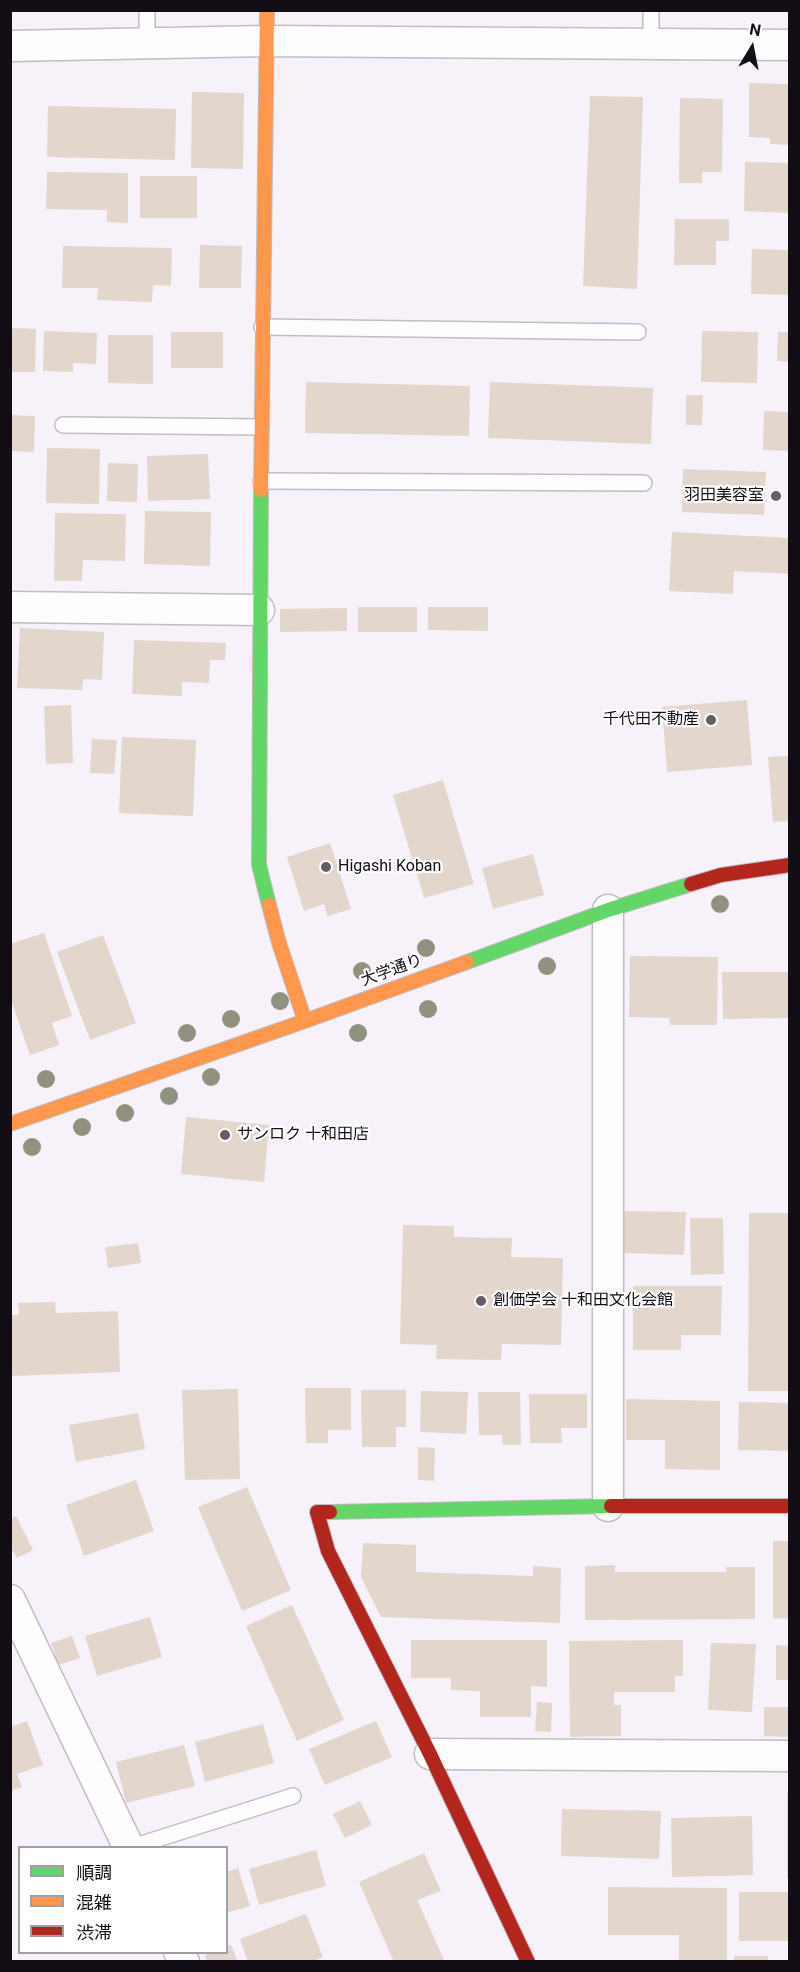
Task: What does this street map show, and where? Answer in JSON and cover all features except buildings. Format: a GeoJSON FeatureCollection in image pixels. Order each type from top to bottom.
{"type":"FeatureCollection","features":[{"type":"Feature","properties":{"kind":"street"},"geometry":{"type":"LineString","coordinates":[[267,10],[259,610],[259,865],[279,944],[305,1021]]}},
{"type":"Feature","properties":{"kind":"street"},"geometry":{"type":"LineString","coordinates":[[10,46],[266,41],[789,45]]}},
{"type":"Feature","properties":{"kind":"street"},"geometry":{"type":"LineString","coordinates":[[10,607],[259,610]]}},
{"type":"Feature","properties":{"kind":"street","name":"大学通り"},"geometry":{"type":"LineString","coordinates":[[10,1124],[305,1021],[608,910],[722,875],[789,866]]}},
{"type":"Feature","properties":{"kind":"street"},"geometry":{"type":"LineString","coordinates":[[608,910],[608,1506]]}},
{"type":"Feature","properties":{"kind":"street"},"geometry":{"type":"LineString","coordinates":[[528,1962],[430,1754],[328,1551],[317,1512],[608,1506],[789,1506]]}},
{"type":"Feature","properties":{"kind":"street"},"geometry":{"type":"LineString","coordinates":[[10,1600],[128,1846]]}},
{"type":"Feature","properties":{"kind":"street"},"geometry":{"type":"LineString","coordinates":[[430,1754],[789,1756]]}},
{"type":"Feature","properties":{"kind":"lane"},"geometry":{"type":"LineString","coordinates":[[147,10],[147,43]]}},
{"type":"Feature","properties":{"kind":"lane"},"geometry":{"type":"LineString","coordinates":[[651,10],[651,45]]}},
{"type":"Feature","properties":{"kind":"lane"},"geometry":{"type":"LineString","coordinates":[[262,327],[638,332]]}},
{"type":"Feature","properties":{"kind":"lane"},"geometry":{"type":"LineString","coordinates":[[63,425],[261,427]]}},
{"type":"Feature","properties":{"kind":"lane"},"geometry":{"type":"LineString","coordinates":[[261,482],[644,483]]}},
{"type":"Feature","properties":{"kind":"lane"},"geometry":{"type":"LineString","coordinates":[[135,1846],[293,1796]]}},
{"type":"Feature","properties":{"kind":"traffic: fast"},"geometry":{"type":"LineString","coordinates":[[261,490],[259,865],[269,905]]}},
{"type":"Feature","properties":{"kind":"traffic: fast"},"geometry":{"type":"LineString","coordinates":[[467,962],[608,910],[691,884]]}},
{"type":"Feature","properties":{"kind":"traffic: fast"},"geometry":{"type":"LineString","coordinates":[[330,1512],[611,1506]]}},
{"type":"Feature","properties":{"kind":"traffic: slow"},"geometry":{"type":"LineString","coordinates":[[261,490],[267,10]]}},
{"type":"Feature","properties":{"kind":"traffic: slow"},"geometry":{"type":"LineString","coordinates":[[269,905],[305,1021]]}},
{"type":"Feature","properties":{"kind":"traffic: slow"},"geometry":{"type":"LineString","coordinates":[[10,1124],[467,962]]}},
{"type":"Feature","properties":{"kind":"traffic: jam"},"geometry":{"type":"LineString","coordinates":[[691,884],[721,875],[790,865]]}},
{"type":"Feature","properties":{"kind":"traffic: jam"},"geometry":{"type":"LineString","coordinates":[[611,1506],[790,1506]]}},
{"type":"Feature","properties":{"kind":"traffic: jam"},"geometry":{"type":"LineString","coordinates":[[330,1512],[317,1512],[328,1551],[430,1754],[528,1962]]}},
{"type":"Feature","properties":{"kind":"place","name":"羽田美容室"},"geometry":{"type":"Point","coordinates":[776,496]}},
{"type":"Feature","properties":{"kind":"place","name":"千代田不動産"},"geometry":{"type":"Point","coordinates":[711,720]}},
{"type":"Feature","properties":{"kind":"place","name":"Higashi Koban"},"geometry":{"type":"Point","coordinates":[326,867]}},
{"type":"Feature","properties":{"kind":"place","name":"サンロク 十和田店"},"geometry":{"type":"Point","coordinates":[225,1135]}},
{"type":"Feature","properties":{"kind":"place","name":"創価学会 十和田文化会館"},"geometry":{"type":"Point","coordinates":[481,1301]}}]}
